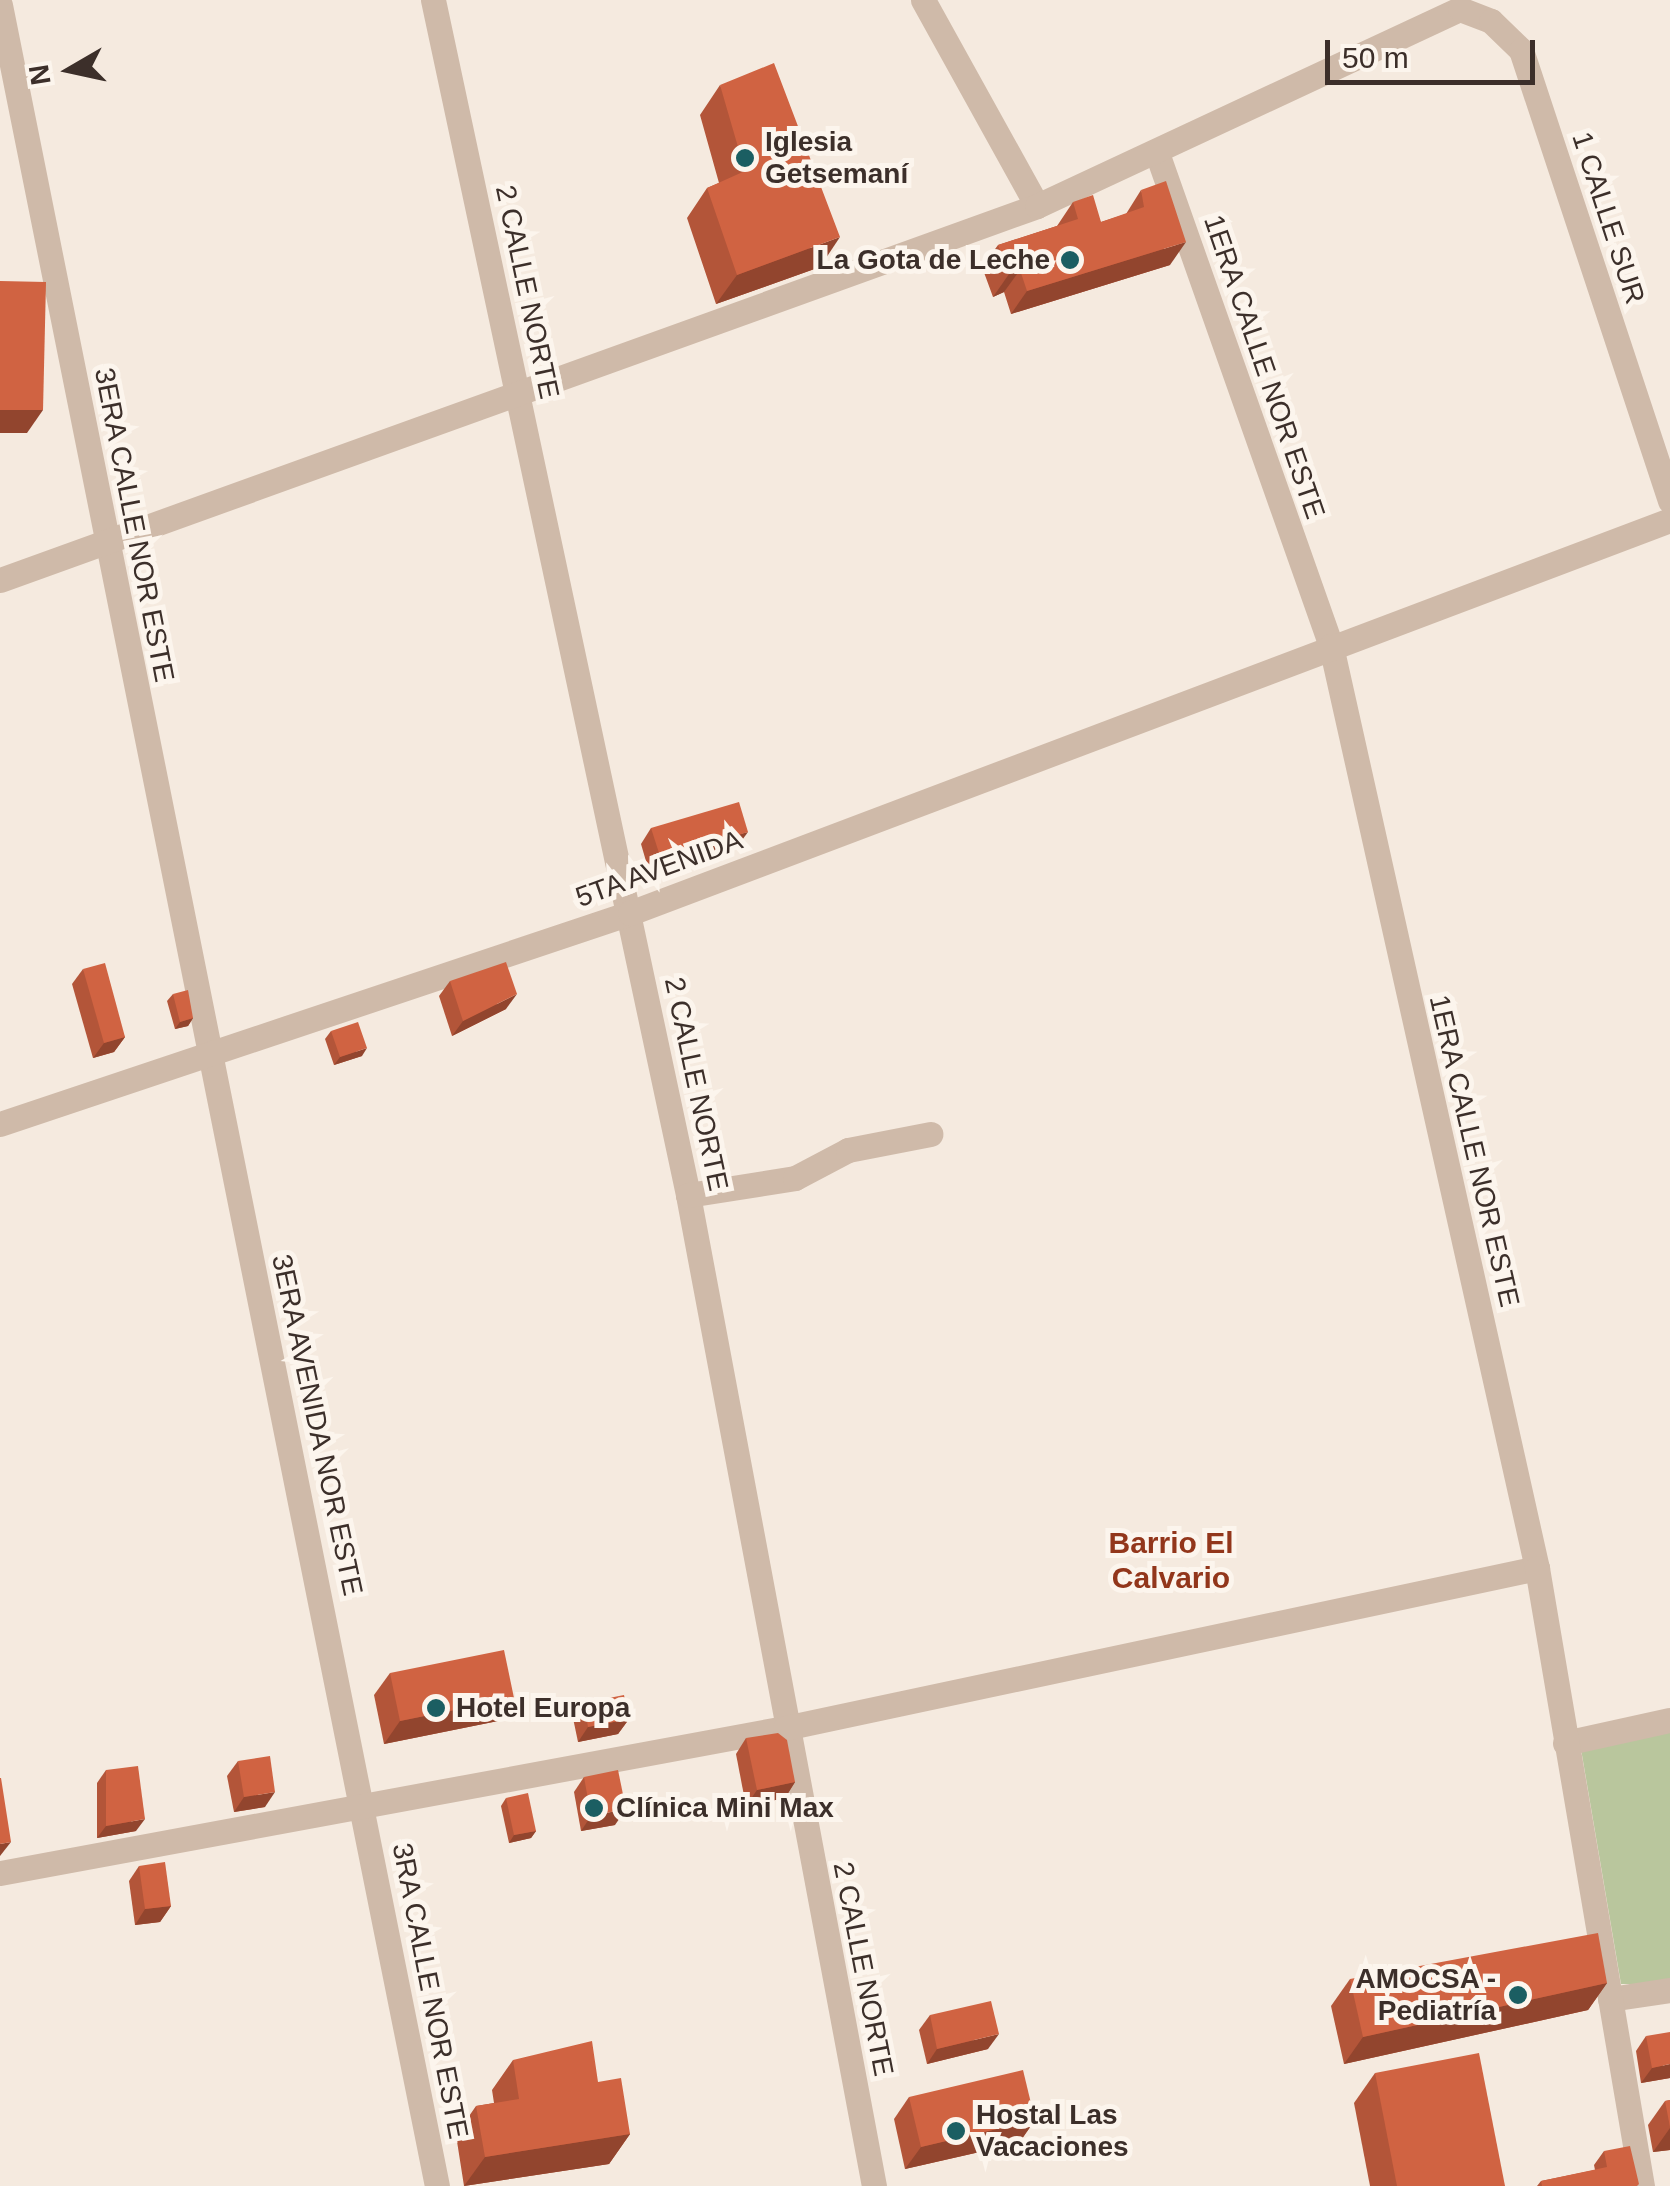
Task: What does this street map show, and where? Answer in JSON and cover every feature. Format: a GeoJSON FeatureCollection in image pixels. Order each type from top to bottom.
{"type":"FeatureCollection","features":[{"type":"Feature","properties":{"kind":"street","name":"2 CALLE NORTE"},"geometry":{"type":"LineString","coordinates":[[433,0],[688,1196],[874,2186]]}},
{"type":"Feature","properties":{"kind":"street"},"geometry":{"type":"LineString","coordinates":[[923,0],[1037,206]]}},
{"type":"Feature","properties":{"kind":"street","name":"3ERA CALLE NOR ESTE"},"geometry":{"type":"LineString","coordinates":[[0,5],[210,1056]]}},
{"type":"Feature","properties":{"kind":"street","name":"1 CALLE SUR"},"geometry":{"type":"LineString","coordinates":[[1157,152],[1460,9],[1491,20],[1521,50],[1670,501]]}},
{"type":"Feature","properties":{"kind":"street"},"geometry":{"type":"LineString","coordinates":[[0,580],[107,546],[1037,206],[1157,152]]}},
{"type":"Feature","properties":{"kind":"street","name":"1ERA CALLE NOR ESTE"},"geometry":{"type":"LineString","coordinates":[[1157,152],[1330,646],[1537,1568],[1642,2186]]}},
{"type":"Feature","properties":{"kind":"street","name":"5TA AVENIDA"},"geometry":{"type":"LineString","coordinates":[[0,1124],[630,913],[1670,520]]}},
{"type":"Feature","properties":{"kind":"street","name":"3ERA AVENIDA NOR ESTE"},"geometry":{"type":"LineString","coordinates":[[210,1056],[364,1806]]}},
{"type":"Feature","properties":{"kind":"street"},"geometry":{"type":"LineString","coordinates":[[688,1196],[796,1178],[848,1150],[930,1134]]}},
{"type":"Feature","properties":{"kind":"street"},"geometry":{"type":"LineString","coordinates":[[0,1873],[785,1728],[1537,1568]]}},
{"type":"Feature","properties":{"kind":"street"},"geometry":{"type":"LineString","coordinates":[[1565,1742],[1670,1720]]}},
{"type":"Feature","properties":{"kind":"street","name":"3RA CALLE NOR ESTE"},"geometry":{"type":"LineString","coordinates":[[364,1806],[437,2186]]}},
{"type":"Feature","properties":{"kind":"street"},"geometry":{"type":"LineString","coordinates":[[1610,2000],[1670,1990]]}},
{"type":"Feature","properties":{"kind":"green space"},"geometry":{"type":"Polygon","coordinates":[[[1670,1732],[1670,1984],[1621,1984],[1581,1749],[1670,1732]]]}},
{"type":"Feature","properties":{"kind":"building"},"geometry":{"type":"Polygon","coordinates":[[[774,63],[840,237],[737,275],[707,188],[745,171],[720,85],[774,63]]]}},
{"type":"Feature","properties":{"kind":"building"},"geometry":{"type":"Polygon","coordinates":[[[1166,181],[1186,242],[1027,291],[1020,270],[1009,274],[998,245],[1078,219],[1073,202],[1093,195],[1101,222],[1144,207],[1141,190],[1166,181]]]}},
{"type":"Feature","properties":{"kind":"building"},"geometry":{"type":"Polygon","coordinates":[[[0,281],[46,282],[43,410],[0,410],[0,281]]]}},
{"type":"Feature","properties":{"kind":"building"},"geometry":{"type":"Polygon","coordinates":[[[739,802],[748,832],[669,857],[659,853],[651,828],[739,802]]]}},
{"type":"Feature","properties":{"kind":"building"},"geometry":{"type":"Polygon","coordinates":[[[506,962],[517,994],[463,1021],[450,981],[506,962]]]}},
{"type":"Feature","properties":{"kind":"building"},"geometry":{"type":"Polygon","coordinates":[[[105,963],[125,1037],[104,1043],[83,969],[105,963]]]}},
{"type":"Feature","properties":{"kind":"building"},"geometry":{"type":"Polygon","coordinates":[[[188,990],[193,1018],[180,1022],[173,994],[188,990]]]}},
{"type":"Feature","properties":{"kind":"building"},"geometry":{"type":"Polygon","coordinates":[[[358,1022],[367,1048],[340,1057],[331,1031],[358,1022]]]}},
{"type":"Feature","properties":{"kind":"building"},"geometry":{"type":"Polygon","coordinates":[[[504,1650],[514,1698],[400,1721],[390,1673],[504,1650]]]}},
{"type":"Feature","properties":{"kind":"building"},"geometry":{"type":"Polygon","coordinates":[[[624,1695],[629,1719],[588,1727],[584,1703],[624,1695]]]}},
{"type":"Feature","properties":{"kind":"building"},"geometry":{"type":"Polygon","coordinates":[[[778,1733],[787,1740],[795,1782],[757,1790],[746,1738],[778,1733]]]}},
{"type":"Feature","properties":{"kind":"building"},"geometry":{"type":"Polygon","coordinates":[[[270,1756],[275,1792],[244,1797],[238,1761],[270,1756]]]}},
{"type":"Feature","properties":{"kind":"building"},"geometry":{"type":"Polygon","coordinates":[[[138,1766],[145,1819],[106,1826],[106,1770],[138,1766]]]}},
{"type":"Feature","properties":{"kind":"building"},"geometry":{"type":"Polygon","coordinates":[[[618,1770],[626,1809],[591,1816],[584,1777],[618,1770]]]}},
{"type":"Feature","properties":{"kind":"building"},"geometry":{"type":"Polygon","coordinates":[[[0,1778],[11,1842],[0,1844],[0,1778]]]}},
{"type":"Feature","properties":{"kind":"building"},"geometry":{"type":"Polygon","coordinates":[[[528,1793],[536,1831],[514,1835],[506,1798],[528,1793]]]}},
{"type":"Feature","properties":{"kind":"building"},"geometry":{"type":"Polygon","coordinates":[[[165,1862],[171,1906],[145,1909],[139,1866],[165,1862]]]}},
{"type":"Feature","properties":{"kind":"building"},"geometry":{"type":"Polygon","coordinates":[[[1598,1933],[1607,1983],[1363,2037],[1350,1979],[1598,1933]]]}},
{"type":"Feature","properties":{"kind":"building"},"geometry":{"type":"Polygon","coordinates":[[[991,2001],[999,2034],[937,2049],[930,2015],[991,2001]]]}},
{"type":"Feature","properties":{"kind":"building"},"geometry":{"type":"Polygon","coordinates":[[[1670,2032],[1670,2064],[1652,2068],[1646,2036],[1670,2032]]]}},
{"type":"Feature","properties":{"kind":"building"},"geometry":{"type":"Polygon","coordinates":[[[592,2041],[598,2082],[621,2078],[630,2134],[485,2157],[476,2106],[519,2099],[513,2060],[592,2041]]]}},
{"type":"Feature","properties":{"kind":"building"},"geometry":{"type":"Polygon","coordinates":[[[1479,2053],[1505,2186],[1397,2186],[1375,2073],[1479,2053]]]}},
{"type":"Feature","properties":{"kind":"building"},"geometry":{"type":"Polygon","coordinates":[[[1023,2070],[1035,2120],[921,2147],[909,2097],[1023,2070]]]}},
{"type":"Feature","properties":{"kind":"building"},"geometry":{"type":"Polygon","coordinates":[[[1670,2100],[1670,2127],[1665,2101],[1670,2100]]]}},
{"type":"Feature","properties":{"kind":"building"},"geometry":{"type":"Polygon","coordinates":[[[1630,2146],[1637,2186],[1542,2186],[1541,2181],[1607,2167],[1604,2151],[1630,2146]]]}},
{"type":"Feature","properties":{"kind":"place","name":"Iglesia Getsemaní"},"geometry":{"type":"Point","coordinates":[745,158]}},
{"type":"Feature","properties":{"kind":"place","name":"La Gota de Leche"},"geometry":{"type":"Point","coordinates":[1070,260]}},
{"type":"Feature","properties":{"kind":"place","name":"Hotel Europa"},"geometry":{"type":"Point","coordinates":[436,1708]}},
{"type":"Feature","properties":{"kind":"place","name":"Clínica Mini Max"},"geometry":{"type":"Point","coordinates":[594,1808]}},
{"type":"Feature","properties":{"kind":"place","name":"AMOCSA - Pediatría"},"geometry":{"type":"Point","coordinates":[1518,1995]}},
{"type":"Feature","properties":{"kind":"place","name":"Hostal Las Vacaciones"},"geometry":{"type":"Point","coordinates":[956,2131]}},
{"type":"Feature","properties":{"kind":"district","name":"Barrio El Calvario"},"geometry":{"type":"Point","coordinates":[1171,1560]}}]}
